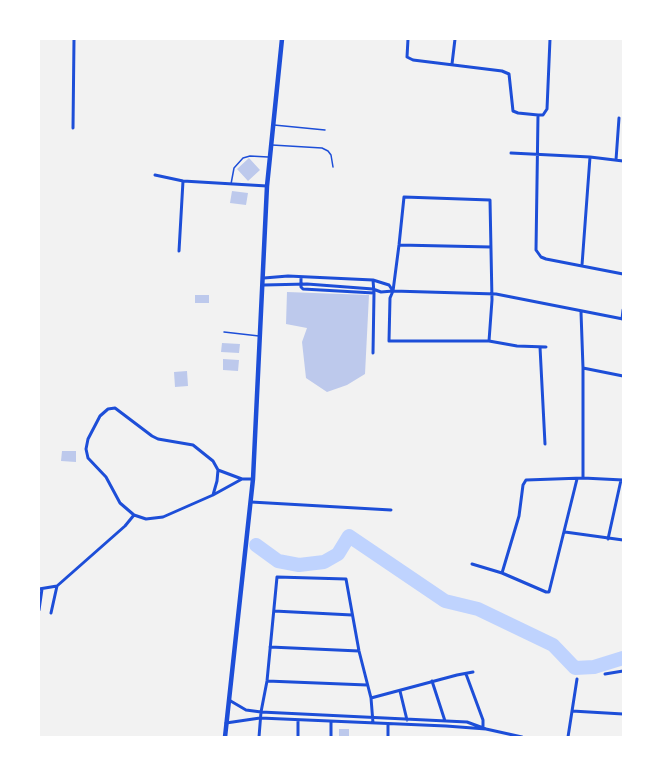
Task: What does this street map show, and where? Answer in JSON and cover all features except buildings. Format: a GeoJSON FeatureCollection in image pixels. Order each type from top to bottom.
{"type":"FeatureCollection","features":[{"type":"Feature","properties":{"kind":"main road"},"geometry":{"type":"LineString","coordinates":[[225,737],[253,479],[264,285],[267,186],[282,39]]}},
{"type":"Feature","properties":{"kind":"street"},"geometry":{"type":"LineString","coordinates":[[73,128],[74,39]]}},
{"type":"Feature","properties":{"kind":"street"},"geometry":{"type":"LineString","coordinates":[[408,39],[407,57],[413,60],[502,71],[509,74],[513,111],[538,115],[543,115],[548,109],[550,39]]}},
{"type":"Feature","properties":{"kind":"street"},"geometry":{"type":"LineString","coordinates":[[452,64],[455,39]]}},
{"type":"Feature","properties":{"kind":"street"},"geometry":{"type":"LineString","coordinates":[[538,115],[536,250],[543,258],[623,274]]}},
{"type":"Feature","properties":{"kind":"street"},"geometry":{"type":"LineString","coordinates":[[616,160],[620,118]]}},
{"type":"Feature","properties":{"kind":"street"},"geometry":{"type":"LineString","coordinates":[[512,153],[590,157],[623,161]]}},
{"type":"Feature","properties":{"kind":"street"},"geometry":{"type":"LineString","coordinates":[[582,265],[590,157]]}},
{"type":"Feature","properties":{"kind":"street"},"geometry":{"type":"LineString","coordinates":[[155,175],[183,181],[267,186]]}},
{"type":"Feature","properties":{"kind":"street"},"geometry":{"type":"LineString","coordinates":[[179,251],[183,181]]}},
{"type":"Feature","properties":{"kind":"street"},"geometry":{"type":"LineString","coordinates":[[489,342],[492,294],[490,200],[404,197],[393,291],[390,298],[389,341],[489,342],[517,346],[546,347]]}},
{"type":"Feature","properties":{"kind":"street"},"geometry":{"type":"LineString","coordinates":[[399,245],[491,247]]}},
{"type":"Feature","properties":{"kind":"street"},"geometry":{"type":"LineString","coordinates":[[264,278],[288,276],[373,280],[388,284],[393,291]]}},
{"type":"Feature","properties":{"kind":"street"},"geometry":{"type":"LineString","coordinates":[[301,277],[302,289],[374,293]]}},
{"type":"Feature","properties":{"kind":"street"},"geometry":{"type":"LineString","coordinates":[[373,280],[373,353]]}},
{"type":"Feature","properties":{"kind":"street"},"geometry":{"type":"LineString","coordinates":[[264,285],[301,284],[373,289],[381,292],[393,291],[492,294],[622,319],[623,310]]}},
{"type":"Feature","properties":{"kind":"street"},"geometry":{"type":"LineString","coordinates":[[581,312],[583,368],[583,478]]}},
{"type":"Feature","properties":{"kind":"street"},"geometry":{"type":"LineString","coordinates":[[540,347],[545,444]]}},
{"type":"Feature","properties":{"kind":"street"},"geometry":{"type":"LineString","coordinates":[[583,368],[623,376]]}},
{"type":"Feature","properties":{"kind":"street"},"geometry":{"type":"LineString","coordinates":[[213,495],[217,482],[218,470],[213,461],[192,445],[158,439],[115,408],[108,409],[100,416],[88,439],[86,449],[88,458],[106,477],[120,503],[134,515],[146,519],[163,517],[213,495],[242,479]]}},
{"type":"Feature","properties":{"kind":"street"},"geometry":{"type":"LineString","coordinates":[[218,470],[242,479],[253,479]]}},
{"type":"Feature","properties":{"kind":"street"},"geometry":{"type":"LineString","coordinates":[[502,573],[518,516],[523,485],[526,480],[583,478],[622,480],[608,539]]}},
{"type":"Feature","properties":{"kind":"street"},"geometry":{"type":"LineString","coordinates":[[472,564],[502,573],[549,592],[577,479]]}},
{"type":"Feature","properties":{"kind":"street"},"geometry":{"type":"LineString","coordinates":[[251,502],[391,510]]}},
{"type":"Feature","properties":{"kind":"street"},"geometry":{"type":"LineString","coordinates":[[39,610],[40,589],[57,586],[125,526],[134,515]]}},
{"type":"Feature","properties":{"kind":"street"},"geometry":{"type":"LineString","coordinates":[[565,532],[623,540]]}},
{"type":"Feature","properties":{"kind":"street"},"geometry":{"type":"LineString","coordinates":[[259,737],[260,718],[267,681],[277,578],[346,579],[359,651],[371,698],[373,723]]}},
{"type":"Feature","properties":{"kind":"street"},"geometry":{"type":"LineString","coordinates":[[51,613],[57,586]]}},
{"type":"Feature","properties":{"kind":"street"},"geometry":{"type":"LineString","coordinates":[[274,611],[352,615]]}},
{"type":"Feature","properties":{"kind":"street"},"geometry":{"type":"LineString","coordinates":[[270,647],[359,651]]}},
{"type":"Feature","properties":{"kind":"street"},"geometry":{"type":"LineString","coordinates":[[605,674],[623,671]]}},
{"type":"Feature","properties":{"kind":"street"},"geometry":{"type":"LineString","coordinates":[[371,698],[432,681],[473,672]]}},
{"type":"Feature","properties":{"kind":"street"},"geometry":{"type":"LineString","coordinates":[[466,674],[483,720],[484,728]]}},
{"type":"Feature","properties":{"kind":"street"},"geometry":{"type":"LineString","coordinates":[[568,737],[577,679]]}},
{"type":"Feature","properties":{"kind":"street"},"geometry":{"type":"LineString","coordinates":[[267,681],[367,685]]}},
{"type":"Feature","properties":{"kind":"street"},"geometry":{"type":"LineString","coordinates":[[432,681],[445,721]]}},
{"type":"Feature","properties":{"kind":"street"},"geometry":{"type":"LineString","coordinates":[[400,691],[408,724]]}},
{"type":"Feature","properties":{"kind":"street"},"geometry":{"type":"LineString","coordinates":[[229,700],[246,710],[261,712],[373,719],[467,722],[484,728],[522,737]]}},
{"type":"Feature","properties":{"kind":"street"},"geometry":{"type":"LineString","coordinates":[[572,711],[623,714]]}},
{"type":"Feature","properties":{"kind":"street"},"geometry":{"type":"LineString","coordinates":[[226,723],[260,718],[484,728]]}},
{"type":"Feature","properties":{"kind":"street"},"geometry":{"type":"LineString","coordinates":[[298,720],[298,737]]}},
{"type":"Feature","properties":{"kind":"street"},"geometry":{"type":"LineString","coordinates":[[331,722],[331,737]]}},
{"type":"Feature","properties":{"kind":"street"},"geometry":{"type":"LineString","coordinates":[[388,724],[388,737]]}},
{"type":"Feature","properties":{"kind":"street"},"geometry":{"type":"LineString","coordinates":[[496,731],[496,737]]}},
{"type":"Feature","properties":{"kind":"lane"},"geometry":{"type":"LineString","coordinates":[[274,125],[325,130]]}},
{"type":"Feature","properties":{"kind":"lane"},"geometry":{"type":"LineString","coordinates":[[272,145],[322,148],[328,150],[331,155],[333,167]]}},
{"type":"Feature","properties":{"kind":"lane"},"geometry":{"type":"LineString","coordinates":[[232,184],[234,168],[243,158],[250,156],[271,157]]}},
{"type":"Feature","properties":{"kind":"lane"},"geometry":{"type":"LineString","coordinates":[[224,332],[261,336]]}},
{"type":"Feature","properties":{"kind":"waterway"},"geometry":{"type":"LineString","coordinates":[[256,545],[278,561],[299,565],[324,562],[338,554],[349,536],[445,601],[478,609],[553,645],[575,668],[594,667],[623,658]]}}]}
